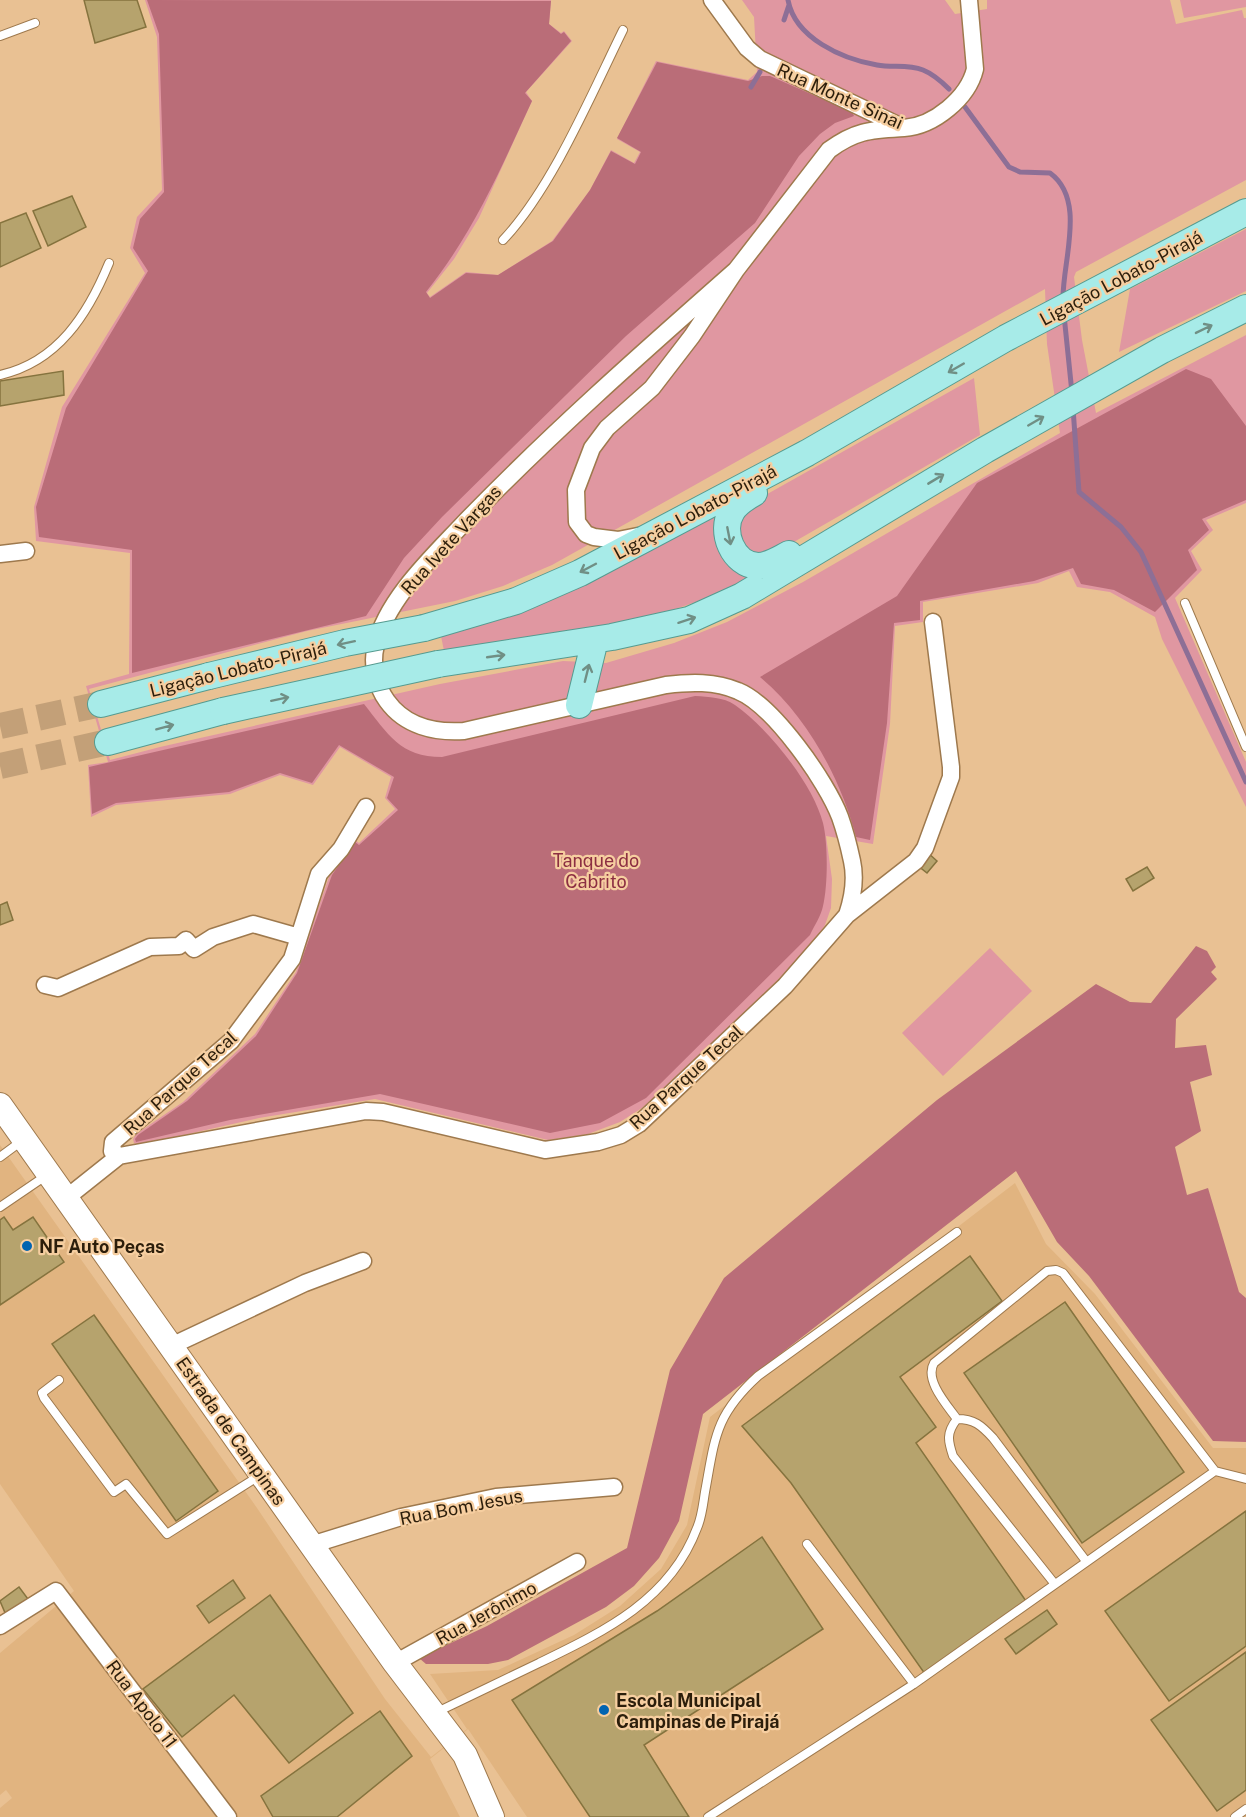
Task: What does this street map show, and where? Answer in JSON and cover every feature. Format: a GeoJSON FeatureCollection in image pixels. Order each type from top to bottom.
{"type":"FeatureCollection","features":[{"type":"Feature","properties":{"kind":"main road","name":"Ligação Lobato-Pirajá"},"geometry":{"type":"LineString","coordinates":[[101,705],[345,643],[424,628],[516,601],[659,532],[807,453],[1006,338],[1243,214]]}},
{"type":"Feature","properties":{"kind":"main road","name":"Ligação Lobato-Pirajá"},"geometry":{"type":"LineString","coordinates":[[108,742],[223,711],[438,664],[595,640],[697,616],[742,596],[985,450],[1162,350],[1246,308]]}},
{"type":"Feature","properties":{"kind":"main road"},"geometry":{"type":"LineString","coordinates":[[807,453],[738,503],[730,513],[727,534],[730,544],[742,560],[751,565],[767,565],[886,509]]}},
{"type":"Feature","properties":{"kind":"main road"},"geometry":{"type":"LineString","coordinates":[[579,705],[595,640]]}},
{"type":"Feature","properties":{"kind":"main road","name":"Estrada de Campinas"},"geometry":{"type":"LineString","coordinates":[[0,1105],[395,1663],[465,1755],[492,1817]]}},
{"type":"Feature","properties":{"kind":"street","name":"Rua Monte Sinai"},"geometry":{"type":"LineString","coordinates":[[712,0],[747,48],[760,59],[904,128],[924,124],[933,118],[966,90],[972,79],[975,69],[969,0]]}},
{"type":"Feature","properties":{"kind":"street","name":"Rua Ivete Vargas"},"geometry":{"type":"LineString","coordinates":[[659,532],[618,540],[586,534],[577,522],[576,490],[592,448],[599,437],[652,388],[692,336],[736,270],[829,150],[847,137],[862,131],[904,128]]}},
{"type":"Feature","properties":{"kind":"street","name":"Rua Ivete Vargas"},"geometry":{"type":"LineString","coordinates":[[736,270],[595,396],[477,510],[399,597],[376,644],[374,666],[386,699],[397,713],[432,730],[464,731],[666,685],[693,682],[739,691],[760,705],[795,744],[840,816],[853,862],[853,898],[847,915]]}},
{"type":"Feature","properties":{"kind":"street"},"geometry":{"type":"LineString","coordinates":[[0,554],[26,551]]}},
{"type":"Feature","properties":{"kind":"street","name":"Rua Parque Tecal"},"geometry":{"type":"LineString","coordinates":[[65,1199],[119,1156],[366,1111],[382,1112],[545,1150],[598,1142],[621,1135],[639,1124],[785,986],[847,915],[916,861],[925,848],[951,777],[933,622]]}},
{"type":"Feature","properties":{"kind":"street"},"geometry":{"type":"LineString","coordinates":[[45,984],[57,988],[150,947],[179,946],[186,940],[194,949],[213,937],[253,924],[299,937],[319,874],[341,849],[366,807]]}},
{"type":"Feature","properties":{"kind":"street","name":"Rua Parque Tecal"},"geometry":{"type":"LineString","coordinates":[[119,1156],[112,1151],[113,1142],[229,1044],[292,959],[299,937]]}},
{"type":"Feature","properties":{"kind":"street"},"geometry":{"type":"LineString","coordinates":[[171,1346],[287,1291],[363,1262]]}},
{"type":"Feature","properties":{"kind":"street","name":"Rua Bom Jesus"},"geometry":{"type":"LineString","coordinates":[[311,1545],[401,1517],[496,1497],[614,1487]]}},
{"type":"Feature","properties":{"kind":"street","name":"Rua Jerônimo"},"geometry":{"type":"LineString","coordinates":[[395,1663],[577,1563]]}},
{"type":"Feature","properties":{"kind":"street","name":"Rua Apolo 11"},"geometry":{"type":"LineString","coordinates":[[0,1626],[56,1591],[228,1817]]}},
{"type":"Feature","properties":{"kind":"street"},"geometry":{"type":"LineString","coordinates":[[478,1783],[506,1817]]}},
{"type":"Feature","properties":{"kind":"lane"},"geometry":{"type":"LineString","coordinates":[[0,36],[34,23]]}},
{"type":"Feature","properties":{"kind":"lane"},"geometry":{"type":"LineString","coordinates":[[503,240],[521,222],[570,138],[623,30]]}},
{"type":"Feature","properties":{"kind":"lane"},"geometry":{"type":"LineString","coordinates":[[0,375],[39,358],[71,333],[94,300],[109,263]]}},
{"type":"Feature","properties":{"kind":"lane"},"geometry":{"type":"LineString","coordinates":[[1185,603],[1246,747]]}},
{"type":"Feature","properties":{"kind":"lane"},"geometry":{"type":"LineString","coordinates":[[0,1157],[24,1140]]}},
{"type":"Feature","properties":{"kind":"lane"},"geometry":{"type":"LineString","coordinates":[[0,1207],[48,1175]]}},
{"type":"Feature","properties":{"kind":"lane"},"geometry":{"type":"LineString","coordinates":[[434,1714],[587,1640],[644,1604],[666,1583],[684,1558],[699,1525],[717,1427],[732,1402],[758,1376],[957,1232]]}},
{"type":"Feature","properties":{"kind":"lane"},"geometry":{"type":"LineString","coordinates":[[957,1419],[933,1381],[930,1369],[934,1363],[1047,1271],[1056,1270],[1063,1273],[1215,1471],[1246,1479]]}},
{"type":"Feature","properties":{"kind":"lane"},"geometry":{"type":"LineString","coordinates":[[59,1380],[42,1393],[44,1398],[114,1492],[126,1484],[167,1534],[261,1475]]}},
{"type":"Feature","properties":{"kind":"lane"},"geometry":{"type":"LineString","coordinates":[[957,1419],[970,1419],[986,1431],[1086,1561]]}},
{"type":"Feature","properties":{"kind":"lane"},"geometry":{"type":"LineString","coordinates":[[957,1419],[950,1428],[948,1439],[953,1456],[1054,1583]]}},
{"type":"Feature","properties":{"kind":"lane"},"geometry":{"type":"LineString","coordinates":[[708,1817],[914,1684],[1215,1471]]}},
{"type":"Feature","properties":{"kind":"lane"},"geometry":{"type":"LineString","coordinates":[[807,1544],[914,1684]]}},
{"type":"Feature","properties":{"kind":"lane"},"geometry":{"type":"LineString","coordinates":[[1235,1817],[1246,1809]]}},
{"type":"Feature","properties":{"kind":"shaded area"},"geometry":{"type":"Polygon","coordinates":[[[0,1145],[257,1508],[385,1699],[431,1757],[467,1729],[430,1674],[498,1670],[574,1635],[620,1606],[661,1569],[687,1525],[710,1417],[1015,1183],[1046,1244],[1095,1294],[1213,1448],[1246,1448],[1246,1817],[527,1817],[468,1729],[430,1759],[460,1817],[0,1817],[0,1808],[12,1798],[6,1790],[0,1795],[0,1653],[74,1591],[0,1484],[0,1145]]]}},
{"type":"Feature","properties":{"kind":"green space","name":"Tanque do Cabrito"},"geometry":{"type":"Polygon","coordinates":[[[145,0],[551,0],[549,24],[561,33],[564,31],[572,41],[526,92],[532,101],[479,218],[454,259],[427,293],[430,297],[466,272],[498,275],[552,241],[590,190],[611,150],[634,163],[640,152],[617,139],[656,61],[748,80],[757,72],[754,17],[742,0],[945,0],[955,14],[987,9],[987,0],[1170,0],[1176,24],[1242,10],[1246,18],[1246,180],[1076,272],[1074,277],[1082,340],[1096,413],[1246,335],[1246,503],[1206,520],[1213,530],[1191,551],[1202,570],[1175,598],[1246,762],[1246,807],[1162,639],[1155,617],[1110,592],[1077,587],[1069,571],[1038,583],[923,602],[923,622],[895,626],[890,724],[873,844],[826,836],[832,879],[831,908],[825,925],[810,947],[693,1066],[642,1108],[620,1122],[588,1134],[548,1140],[375,1099],[259,1118],[139,1145],[134,1143],[133,1139],[136,1134],[183,1102],[255,1034],[296,972],[330,874],[355,840],[359,843],[395,809],[385,798],[391,777],[340,747],[313,785],[280,775],[230,794],[116,805],[91,817],[88,765],[108,762],[86,686],[129,674],[130,553],[36,541],[34,507],[62,407],[145,273],[130,248],[137,217],[162,190],[157,37],[145,0]],[[1045,289],[552,565],[503,586],[455,601],[307,631],[89,689],[110,760],[440,684],[563,661],[606,663],[674,643],[727,622],[803,582],[1060,433],[1047,344],[1045,289]]]}},
{"type":"Feature","properties":{"kind":"green space"},"geometry":{"type":"Polygon","coordinates":[[[147,0],[551,1],[549,24],[561,34],[564,32],[571,41],[525,93],[532,101],[509,152],[458,247],[426,292],[430,298],[466,273],[498,275],[553,241],[590,190],[611,151],[635,164],[641,152],[617,138],[657,62],[748,81],[770,76],[852,112],[854,116],[835,123],[820,134],[799,156],[755,223],[626,336],[442,517],[404,558],[366,616],[132,673],[132,550],[39,537],[36,507],[66,408],[148,271],[133,248],[140,219],[164,192],[159,34],[147,0]]]}},
{"type":"Feature","properties":{"kind":"green space"},"geometry":{"type":"Polygon","coordinates":[[[1180,0],[1246,0],[1246,7],[1184,18],[1180,0]]]}},
{"type":"Feature","properties":{"kind":"green space"},"geometry":{"type":"Polygon","coordinates":[[[1246,229],[1246,291],[1119,352],[1130,289],[1246,229]]]}},
{"type":"Feature","properties":{"kind":"green space"},"geometry":{"type":"Polygon","coordinates":[[[1186,369],[1211,379],[1246,426],[1246,500],[1202,519],[1209,530],[1188,550],[1197,570],[1155,612],[1114,590],[1081,584],[1073,568],[1034,581],[920,601],[920,620],[894,623],[887,723],[870,840],[856,837],[841,793],[820,750],[793,710],[760,677],[897,596],[977,483],[1186,369]]]}},
{"type":"Feature","properties":{"kind":"green space"},"geometry":{"type":"Polygon","coordinates":[[[974,378],[980,435],[773,554],[753,554],[742,543],[737,520],[762,497],[974,378]]]}},
{"type":"Feature","properties":{"kind":"green space"},"geometry":{"type":"Polygon","coordinates":[[[715,512],[714,536],[720,552],[733,564],[754,575],[718,593],[642,618],[563,634],[444,651],[441,636],[531,609],[715,512]]]}},
{"type":"Feature","properties":{"kind":"green space"},"geometry":{"type":"Polygon","coordinates":[[[695,696],[730,702],[748,715],[775,742],[810,791],[825,831],[827,876],[825,897],[821,913],[810,935],[646,1098],[600,1123],[550,1133],[380,1094],[230,1120],[136,1142],[138,1135],[187,1101],[256,1036],[297,973],[332,875],[355,842],[359,845],[398,810],[387,798],[394,777],[339,745],[312,783],[280,773],[229,792],[116,803],[92,814],[89,767],[364,704],[396,742],[415,753],[442,757],[695,696]]]}},
{"type":"Feature","properties":{"kind":"green space"},"geometry":{"type":"Polygon","coordinates":[[[1196,946],[1207,951],[1216,967],[1211,972],[1217,979],[1176,1019],[1175,1048],[1206,1045],[1212,1075],[1190,1082],[1201,1131],[1175,1147],[1187,1195],[1208,1188],[1239,1292],[1246,1298],[1246,1442],[1213,1441],[1089,1276],[1057,1242],[1016,1171],[703,1414],[679,1521],[659,1558],[634,1586],[606,1607],[508,1660],[488,1664],[426,1664],[419,1658],[487,1626],[627,1548],[670,1370],[724,1278],[937,1100],[1096,984],[1130,1002],[1151,1003],[1196,946]]]}},
{"type":"Feature","properties":{"kind":"green space"},"geometry":{"type":"Polygon","coordinates":[[[990,948],[1032,991],[943,1076],[902,1033],[990,948]]]}},
{"type":"Feature","properties":{"kind":"building"},"geometry":{"type":"Polygon","coordinates":[[[84,0],[137,0],[146,27],[95,43],[84,0]]]}},
{"type":"Feature","properties":{"kind":"building"},"geometry":{"type":"Polygon","coordinates":[[[72,196],[86,227],[48,246],[33,211],[72,196]]]}},
{"type":"Feature","properties":{"kind":"building"},"geometry":{"type":"Polygon","coordinates":[[[26,213],[41,248],[0,267],[0,223],[26,213]]]}},
{"type":"Feature","properties":{"kind":"building"},"geometry":{"type":"Polygon","coordinates":[[[63,371],[64,395],[0,406],[0,381],[63,371]]]}},
{"type":"Feature","properties":{"kind":"building"},"geometry":{"type":"Polygon","coordinates":[[[927,852],[937,861],[927,873],[917,865],[927,852]]]}},
{"type":"Feature","properties":{"kind":"building"},"geometry":{"type":"Polygon","coordinates":[[[1147,867],[1154,878],[1133,891],[1126,879],[1147,867]]]}},
{"type":"Feature","properties":{"kind":"building"},"geometry":{"type":"Polygon","coordinates":[[[7,902],[13,920],[0,925],[0,905],[7,902]]]}},
{"type":"Feature","properties":{"kind":"building","name":"NF Auto Peças"},"geometry":{"type":"Polygon","coordinates":[[[4,1217],[13,1230],[33,1217],[64,1262],[0,1305],[0,1220],[4,1217]]]}},
{"type":"Feature","properties":{"kind":"building"},"geometry":{"type":"Polygon","coordinates":[[[970,1256],[1002,1301],[900,1377],[936,1427],[916,1443],[1026,1601],[925,1674],[791,1483],[742,1426],[970,1256]]]}},
{"type":"Feature","properties":{"kind":"building"},"geometry":{"type":"Polygon","coordinates":[[[1065,1302],[1184,1472],[1082,1543],[964,1373],[1065,1302]]]}},
{"type":"Feature","properties":{"kind":"building"},"geometry":{"type":"Polygon","coordinates":[[[94,1315],[218,1491],[176,1521],[52,1344],[94,1315]]]}},
{"type":"Feature","properties":{"kind":"building"},"geometry":{"type":"Polygon","coordinates":[[[1246,1511],[1246,1646],[1169,1701],[1105,1611],[1246,1511]]]}},
{"type":"Feature","properties":{"kind":"building"},"geometry":{"type":"Polygon","coordinates":[[[762,1537],[823,1629],[644,1745],[689,1817],[590,1817],[512,1700],[657,1611],[762,1537]]]}},
{"type":"Feature","properties":{"kind":"building"},"geometry":{"type":"Polygon","coordinates":[[[233,1580],[245,1598],[209,1623],[197,1606],[233,1580]]]}},
{"type":"Feature","properties":{"kind":"building"},"geometry":{"type":"Polygon","coordinates":[[[19,1587],[28,1599],[6,1615],[0,1601],[19,1587]]]}},
{"type":"Feature","properties":{"kind":"building"},"geometry":{"type":"Polygon","coordinates":[[[270,1595],[353,1713],[289,1763],[234,1695],[182,1737],[143,1689],[270,1595]]]}},
{"type":"Feature","properties":{"kind":"building"},"geometry":{"type":"Polygon","coordinates":[[[1047,1610],[1057,1624],[1016,1654],[1005,1639],[1047,1610]]]}},
{"type":"Feature","properties":{"kind":"building"},"geometry":{"type":"Polygon","coordinates":[[[1246,1652],[1246,1790],[1217,1811],[1151,1720],[1246,1652]]]}},
{"type":"Feature","properties":{"kind":"building"},"geometry":{"type":"Polygon","coordinates":[[[380,1711],[412,1756],[337,1817],[273,1817],[261,1796],[380,1711]]]}},
{"type":"Feature","properties":{"kind":"waterway"},"geometry":{"type":"LineString","coordinates":[[788,0],[792,13],[800,25],[810,36],[835,52],[863,62],[923,70],[937,78],[949,89]]}},
{"type":"Feature","properties":{"kind":"waterway"},"geometry":{"type":"LineString","coordinates":[[784,20],[789,5]]}},
{"type":"Feature","properties":{"kind":"waterway"},"geometry":{"type":"LineString","coordinates":[[751,87],[760,72]]}},
{"type":"Feature","properties":{"kind":"waterway"},"geometry":{"type":"LineString","coordinates":[[965,107],[1009,167],[1020,172],[1050,173],[1061,185],[1068,199],[1070,215],[1063,300]]}},
{"type":"Feature","properties":{"kind":"waterway"},"geometry":{"type":"LineString","coordinates":[[1064,315],[1072,393]]}},
{"type":"Feature","properties":{"kind":"waterway"},"geometry":{"type":"LineString","coordinates":[[1073,408],[1079,492],[1121,527],[1141,552],[1246,782]]}},
{"type":"Feature","properties":{"kind":"tunnel"},"geometry":{"type":"LineString","coordinates":[[0,726],[101,704]]}},
{"type":"Feature","properties":{"kind":"tunnel"},"geometry":{"type":"LineString","coordinates":[[0,766],[108,742]]}},
{"type":"Feature","properties":{"kind":"place","name":"NF Auto Peças"},"geometry":{"type":"Point","coordinates":[27,1246]}},
{"type":"Feature","properties":{"kind":"place","name":"Escola Municipal Campinas de Pirajá"},"geometry":{"type":"Point","coordinates":[604,1710]}}]}
